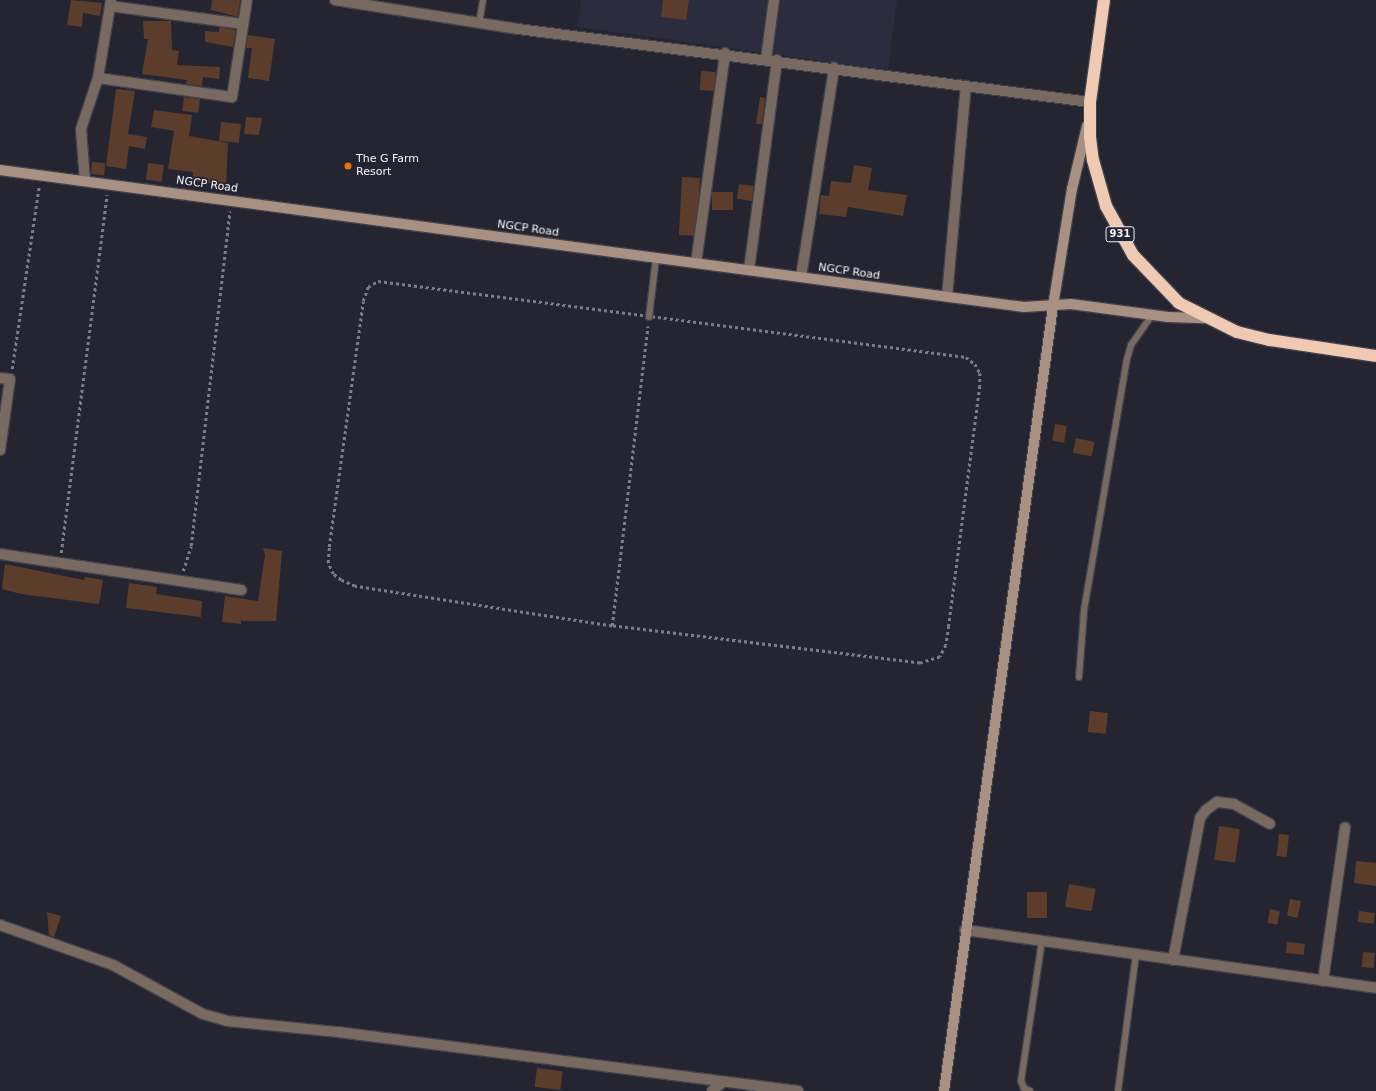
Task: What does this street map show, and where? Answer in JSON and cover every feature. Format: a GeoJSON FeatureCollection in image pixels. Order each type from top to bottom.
{"type":"FeatureCollection","features":[{"type":"Feature","properties":{"kind":"highway","name":"931"},"geometry":{"type":"LineString","coordinates":[[1104,0],[1089,118],[1096,173],[1106,206],[1117,229],[1133,255],[1157,282],[1179,303],[1205,318],[1237,332],[1270,340],[1376,356]]}},
{"type":"Feature","properties":{"kind":"main road"},"geometry":{"type":"LineString","coordinates":[[944,1091],[965,930],[1053,306],[1074,183],[1089,118]]}},
{"type":"Feature","properties":{"kind":"main road","name":"NGCP Road"},"geometry":{"type":"LineString","coordinates":[[0,170],[1024,307],[1082,304],[1152,315],[1205,318]]}},
{"type":"Feature","properties":{"kind":"street"},"geometry":{"type":"LineString","coordinates":[[98,78],[232,97],[247,0]]}},
{"type":"Feature","properties":{"kind":"street"},"geometry":{"type":"LineString","coordinates":[[335,0],[479,23],[725,53],[1090,102]]}},
{"type":"Feature","properties":{"kind":"street"},"geometry":{"type":"LineString","coordinates":[[766,59],[774,0]]}},
{"type":"Feature","properties":{"kind":"street"},"geometry":{"type":"LineString","coordinates":[[85,181],[81,129],[98,78],[111,3],[243,24]]}},
{"type":"Feature","properties":{"kind":"street"},"geometry":{"type":"LineString","coordinates":[[696,263],[725,53]]}},
{"type":"Feature","properties":{"kind":"street"},"geometry":{"type":"LineString","coordinates":[[749,270],[777,60]]}},
{"type":"Feature","properties":{"kind":"street"},"geometry":{"type":"LineString","coordinates":[[802,277],[834,68]]}},
{"type":"Feature","properties":{"kind":"street"},"geometry":{"type":"LineString","coordinates":[[947,297],[966,86]]}},
{"type":"Feature","properties":{"kind":"street"},"geometry":{"type":"LineString","coordinates":[[0,450],[5,379]]}},
{"type":"Feature","properties":{"kind":"street"},"geometry":{"type":"LineString","coordinates":[[0,554],[241,590]]}},
{"type":"Feature","properties":{"kind":"street"},"geometry":{"type":"LineString","coordinates":[[1173,960],[1200,818],[1206,810],[1217,802],[1234,804],[1270,824]]}},
{"type":"Feature","properties":{"kind":"street"},"geometry":{"type":"LineString","coordinates":[[1323,981],[1345,828]]}},
{"type":"Feature","properties":{"kind":"street"},"geometry":{"type":"LineString","coordinates":[[0,925],[83,952],[113,965],[203,1014],[227,1021],[338,1032],[798,1091]]}},
{"type":"Feature","properties":{"kind":"street"},"geometry":{"type":"LineString","coordinates":[[965,930],[1376,988]]}},
{"type":"Feature","properties":{"kind":"street"},"geometry":{"type":"LineString","coordinates":[[712,1091],[723,1082]]}},
{"type":"Feature","properties":{"kind":"lane"},"geometry":{"type":"LineString","coordinates":[[479,23],[483,0]]}},
{"type":"Feature","properties":{"kind":"lane"},"geometry":{"type":"LineString","coordinates":[[649,317],[656,258]]}},
{"type":"Feature","properties":{"kind":"lane"},"geometry":{"type":"LineString","coordinates":[[1079,677],[1084,610],[1127,359],[1131,345],[1152,315]]}},
{"type":"Feature","properties":{"kind":"lane"},"geometry":{"type":"LineString","coordinates":[[1030,1091],[1024,1088],[1021,1081],[1042,941]]}},
{"type":"Feature","properties":{"kind":"lane"},"geometry":{"type":"LineString","coordinates":[[1118,1091],[1136,955]]}},
{"type":"Feature","properties":{"kind":"path"},"geometry":{"type":"LineString","coordinates":[[5,379],[40,175]]}},
{"type":"Feature","properties":{"kind":"path"},"geometry":{"type":"LineString","coordinates":[[59,564],[109,184]]}},
{"type":"Feature","properties":{"kind":"path"},"geometry":{"type":"LineString","coordinates":[[175,581],[183,571],[191,546],[232,201]]}},
{"type":"Feature","properties":{"kind":"path"},"geometry":{"type":"LineString","coordinates":[[386,281],[649,317],[951,353],[966,357],[975,364],[980,373],[980,386],[948,632],[946,645],[940,657],[920,663],[612,626],[355,586],[333,574],[328,563],[329,547],[363,301],[368,287],[378,282],[386,281]]}},
{"type":"Feature","properties":{"kind":"path"},"geometry":{"type":"LineString","coordinates":[[612,626],[649,317]]}},
{"type":"Feature","properties":{"kind":"shaded area"},"geometry":{"type":"Polygon","coordinates":[[[581,0],[897,0],[888,70],[577,27],[581,0]]]}},
{"type":"Feature","properties":{"kind":"building"},"geometry":{"type":"Polygon","coordinates":[[[71,0],[102,3],[100,16],[83,13],[82,27],[67,25],[71,0]]]}},
{"type":"Feature","properties":{"kind":"building"},"geometry":{"type":"Polygon","coordinates":[[[212,0],[240,0],[238,17],[211,10],[212,0]]]}},
{"type":"Feature","properties":{"kind":"building"},"geometry":{"type":"Polygon","coordinates":[[[663,0],[689,0],[686,20],[661,17],[663,0]]]}},
{"type":"Feature","properties":{"kind":"building"},"geometry":{"type":"Polygon","coordinates":[[[143,21],[171,21],[172,50],[179,51],[177,65],[220,67],[219,79],[203,77],[202,86],[186,84],[187,80],[142,74],[148,39],[144,39],[143,21]]]}},
{"type":"Feature","properties":{"kind":"building"},"geometry":{"type":"Polygon","coordinates":[[[219,27],[236,30],[233,47],[205,42],[205,31],[219,32],[219,27]]]}},
{"type":"Feature","properties":{"kind":"building"},"geometry":{"type":"Polygon","coordinates":[[[248,35],[275,39],[269,81],[248,78],[252,48],[246,48],[248,35]]]}},
{"type":"Feature","properties":{"kind":"building"},"geometry":{"type":"Polygon","coordinates":[[[701,71],[716,72],[715,91],[700,90],[701,71]]]}},
{"type":"Feature","properties":{"kind":"building"},"geometry":{"type":"Polygon","coordinates":[[[116,89],[135,91],[128,134],[147,137],[145,149],[129,146],[126,169],[106,166],[116,89]]]}},
{"type":"Feature","properties":{"kind":"building"},"geometry":{"type":"Polygon","coordinates":[[[184,97],[200,99],[198,113],[182,111],[184,97]]]}},
{"type":"Feature","properties":{"kind":"building"},"geometry":{"type":"Polygon","coordinates":[[[760,97],[765,98],[762,124],[756,124],[760,97]]]}},
{"type":"Feature","properties":{"kind":"building"},"geometry":{"type":"Polygon","coordinates":[[[154,110],[192,115],[189,136],[228,143],[226,184],[192,182],[193,172],[168,169],[174,131],[151,127],[154,110]]]}},
{"type":"Feature","properties":{"kind":"building"},"geometry":{"type":"Polygon","coordinates":[[[246,117],[262,118],[259,135],[244,134],[246,117]]]}},
{"type":"Feature","properties":{"kind":"building"},"geometry":{"type":"Polygon","coordinates":[[[221,122],[241,124],[239,143],[219,141],[221,122]]]}},
{"type":"Feature","properties":{"kind":"building"},"geometry":{"type":"Polygon","coordinates":[[[92,162],[105,163],[104,175],[91,174],[92,162]]]}},
{"type":"Feature","properties":{"kind":"building"},"geometry":{"type":"Polygon","coordinates":[[[148,163],[164,165],[162,182],[146,180],[148,163]]]}},
{"type":"Feature","properties":{"kind":"building"},"geometry":{"type":"Polygon","coordinates":[[[854,165],[872,168],[868,190],[907,195],[903,216],[848,207],[846,217],[819,214],[821,195],[829,196],[831,181],[851,183],[854,165]]]}},
{"type":"Feature","properties":{"kind":"building"},"geometry":{"type":"Polygon","coordinates":[[[682,177],[700,178],[697,236],[679,235],[682,177]]]}},
{"type":"Feature","properties":{"kind":"building"},"geometry":{"type":"Polygon","coordinates":[[[739,184],[754,186],[752,201],[737,199],[739,184]]]}},
{"type":"Feature","properties":{"kind":"building"},"geometry":{"type":"Polygon","coordinates":[[[712,192],[733,192],[733,210],[712,210],[712,192]]]}},
{"type":"Feature","properties":{"kind":"building"},"geometry":{"type":"Polygon","coordinates":[[[1055,424],[1067,426],[1064,443],[1052,441],[1055,424]]]}},
{"type":"Feature","properties":{"kind":"building"},"geometry":{"type":"Polygon","coordinates":[[[1076,438],[1095,442],[1091,457],[1073,453],[1076,438]]]}},
{"type":"Feature","properties":{"kind":"building"},"geometry":{"type":"Polygon","coordinates":[[[263,548],[282,551],[276,621],[241,621],[241,624],[222,622],[225,596],[258,601],[265,555],[263,548]]]}},
{"type":"Feature","properties":{"kind":"building"},"geometry":{"type":"Polygon","coordinates":[[[5,564],[84,580],[85,577],[103,580],[99,604],[21,594],[2,589],[5,564]]]}},
{"type":"Feature","properties":{"kind":"building"},"geometry":{"type":"Polygon","coordinates":[[[129,583],[157,587],[156,594],[202,601],[201,617],[126,608],[129,583]]]}},
{"type":"Feature","properties":{"kind":"building"},"geometry":{"type":"Polygon","coordinates":[[[1090,711],[1108,713],[1106,734],[1088,732],[1090,711]]]}},
{"type":"Feature","properties":{"kind":"building"},"geometry":{"type":"Polygon","coordinates":[[[1219,826],[1240,829],[1235,863],[1214,860],[1219,826]]]}},
{"type":"Feature","properties":{"kind":"building"},"geometry":{"type":"Polygon","coordinates":[[[1279,834],[1289,835],[1287,857],[1277,856],[1279,834]]]}},
{"type":"Feature","properties":{"kind":"building"},"geometry":{"type":"Polygon","coordinates":[[[1356,861],[1376,863],[1376,886],[1354,883],[1356,861]]]}},
{"type":"Feature","properties":{"kind":"building"},"geometry":{"type":"Polygon","coordinates":[[[1069,884],[1096,889],[1092,911],[1065,907],[1069,884]]]}},
{"type":"Feature","properties":{"kind":"building"},"geometry":{"type":"Polygon","coordinates":[[[1027,892],[1047,892],[1047,918],[1027,918],[1027,892]]]}},
{"type":"Feature","properties":{"kind":"building"},"geometry":{"type":"Polygon","coordinates":[[[1290,899],[1301,901],[1298,918],[1287,916],[1290,899]]]}},
{"type":"Feature","properties":{"kind":"building"},"geometry":{"type":"Polygon","coordinates":[[[1270,909],[1280,911],[1277,925],[1267,923],[1270,909]]]}},
{"type":"Feature","properties":{"kind":"building"},"geometry":{"type":"Polygon","coordinates":[[[1359,911],[1375,913],[1374,924],[1358,922],[1359,911]]]}},
{"type":"Feature","properties":{"kind":"building"},"geometry":{"type":"Polygon","coordinates":[[[47,912],[61,916],[54,937],[49,935],[47,912]]]}},
{"type":"Feature","properties":{"kind":"building"},"geometry":{"type":"Polygon","coordinates":[[[1287,942],[1305,944],[1304,955],[1286,953],[1287,942]]]}},
{"type":"Feature","properties":{"kind":"building"},"geometry":{"type":"Polygon","coordinates":[[[1363,952],[1375,953],[1374,968],[1362,967],[1363,952]]]}},
{"type":"Feature","properties":{"kind":"building"},"geometry":{"type":"Polygon","coordinates":[[[537,1068],[563,1071],[560,1090],[535,1087],[537,1068]]]}},
{"type":"Feature","properties":{"kind":"place","name":"The G Farm Resort"},"geometry":{"type":"Point","coordinates":[348,166]}}]}
